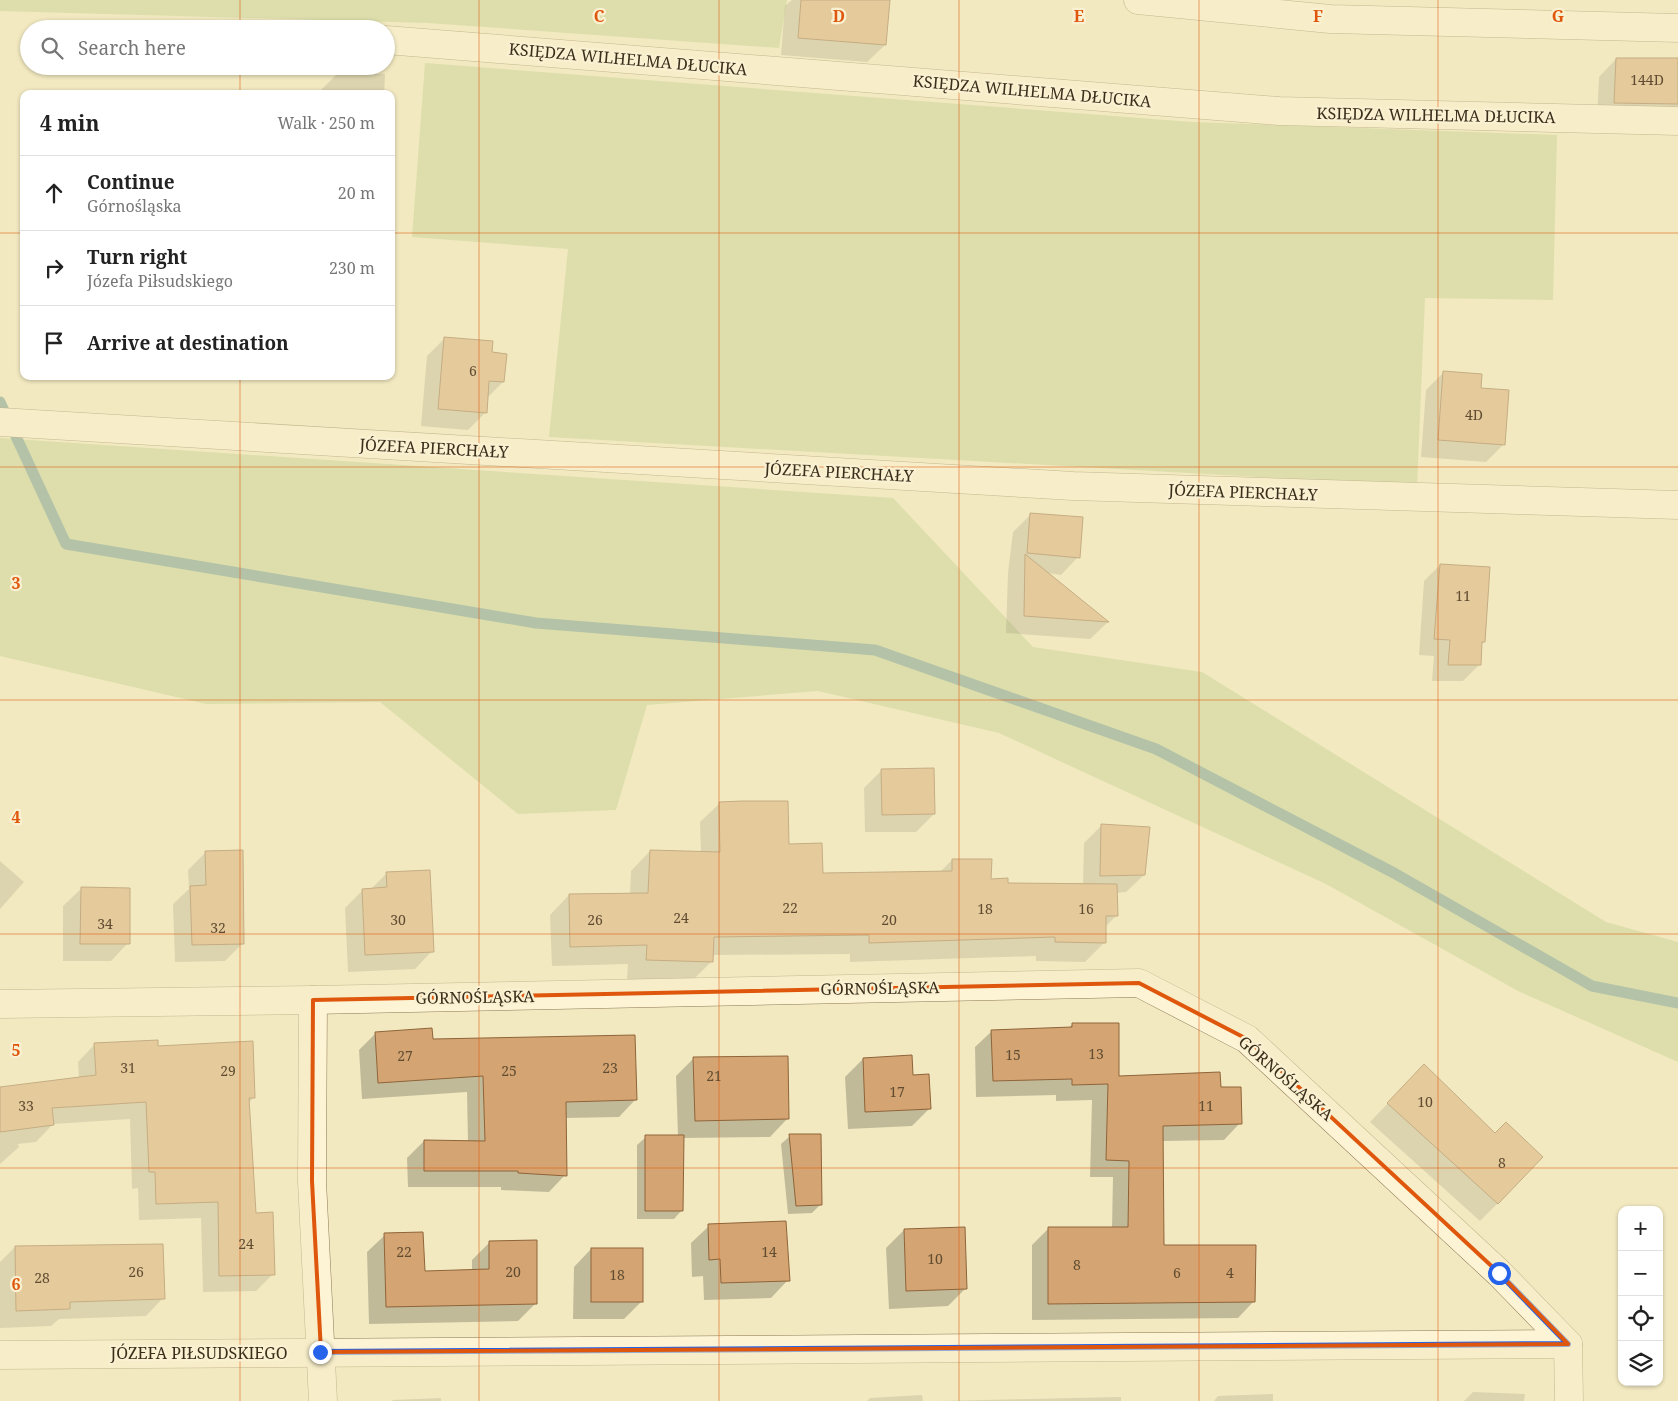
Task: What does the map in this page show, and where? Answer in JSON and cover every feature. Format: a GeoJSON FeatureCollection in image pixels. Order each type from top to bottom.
{"type":"FeatureCollection","features":[{"type":"Feature","properties":{"kind":"street"},"geometry":{"type":"LineString","coordinates":[[1138,0],[1330,19],[1678,28]]}},
{"type":"Feature","properties":{"kind":"street","name":"KSIĘDZA WILHELMA DŁUCIKA"},"geometry":{"type":"LineString","coordinates":[[395,41],[1279,111],[1678,121]]}},
{"type":"Feature","properties":{"kind":"street","name":"JÓZEFA PIERCHAŁY"},"geometry":{"type":"LineString","coordinates":[[0,422],[1073,486],[1678,506]]}},
{"type":"Feature","properties":{"kind":"street","name":"GÓRNOŚLĄSKA"},"geometry":{"type":"LineString","coordinates":[[0,1004],[313,1000],[1139,983],[1247,1040],[1499,1273],[1568,1344]]}},
{"type":"Feature","properties":{"kind":"street"},"geometry":{"type":"LineString","coordinates":[[313,1000],[312,1181],[323,1401]]}},
{"type":"Feature","properties":{"kind":"street"},"geometry":{"type":"LineString","coordinates":[[1568,1344],[1569,1401]]}},
{"type":"Feature","properties":{"kind":"street","name":"JÓZEFA PIŁSUDSKIEGO"},"geometry":{"type":"LineString","coordinates":[[0,1355],[1568,1344]]}},
{"type":"Feature","properties":{"kind":"highlighted area"},"geometry":{"type":"Polygon","coordinates":[[[1139,983],[1247,1039],[1499,1273],[1568,1344],[321,1352],[312,1181],[313,1000],[1139,983]]]}},
{"type":"Feature","properties":{"kind":"green space"},"geometry":{"type":"Polygon","coordinates":[[[0,0],[787,0],[779,48],[395,22],[395,20],[321,20],[0,11],[0,0]]]}},
{"type":"Feature","properties":{"kind":"green space"},"geometry":{"type":"Polygon","coordinates":[[[425,63],[1192,122],[1557,135],[1553,300],[1425,298],[1417,486],[549,437],[568,249],[412,237],[425,63]]]}},
{"type":"Feature","properties":{"kind":"green space"},"geometry":{"type":"Polygon","coordinates":[[[0,438],[893,498],[1033,647],[1202,672],[1606,922],[1678,942],[1678,1062],[1518,991],[1326,884],[999,733],[818,691],[647,705],[616,810],[518,814],[380,702],[206,704],[0,656],[0,438]]]}},
{"type":"Feature","properties":{"kind":"building"},"geometry":{"type":"Polygon","coordinates":[[[801,0],[890,0],[886,45],[798,38],[801,0]]]}},
{"type":"Feature","properties":{"kind":"building"},"geometry":{"type":"Polygon","coordinates":[[[1616,58],[1678,58],[1678,104],[1614,103],[1616,58]]]}},
{"type":"Feature","properties":{"kind":"building"},"geometry":{"type":"Polygon","coordinates":[[[444,337],[493,341],[492,352],[507,354],[504,382],[489,381],[487,413],[438,409],[444,337]]]}},
{"type":"Feature","properties":{"kind":"building"},"geometry":{"type":"Polygon","coordinates":[[[1443,371],[1482,374],[1481,388],[1509,390],[1505,445],[1438,440],[1443,371]]]}},
{"type":"Feature","properties":{"kind":"building"},"geometry":{"type":"Polygon","coordinates":[[[1030,513],[1083,517],[1080,558],[1027,553],[1030,513]]]}},
{"type":"Feature","properties":{"kind":"building"},"geometry":{"type":"Polygon","coordinates":[[[1025,554],[1109,622],[1024,616],[1025,554]]]}},
{"type":"Feature","properties":{"kind":"building"},"geometry":{"type":"Polygon","coordinates":[[[1440,564],[1490,567],[1485,642],[1482,642],[1481,665],[1448,665],[1450,640],[1434,639],[1440,564]]]}},
{"type":"Feature","properties":{"kind":"building"},"geometry":{"type":"Polygon","coordinates":[[[934,768],[935,814],[882,815],[881,769],[934,768]]]}},
{"type":"Feature","properties":{"kind":"building"},"geometry":{"type":"Polygon","coordinates":[[[788,801],[789,844],[822,843],[823,873],[952,871],[952,859],[992,859],[991,879],[1008,878],[1008,883],[1117,884],[1118,916],[1106,916],[1106,943],[1055,942],[1055,937],[869,943],[869,935],[714,937],[713,962],[646,960],[647,945],[570,947],[569,894],[648,893],[650,850],[720,852],[719,802],[788,801]]]}},
{"type":"Feature","properties":{"kind":"building"},"geometry":{"type":"Polygon","coordinates":[[[1101,824],[1150,827],[1145,875],[1100,876],[1101,824]]]}},
{"type":"Feature","properties":{"kind":"building"},"geometry":{"type":"Polygon","coordinates":[[[243,850],[244,944],[192,945],[190,886],[206,885],[205,851],[243,850]]]}},
{"type":"Feature","properties":{"kind":"building"},"geometry":{"type":"Polygon","coordinates":[[[430,870],[434,952],[365,955],[362,889],[387,887],[386,872],[430,870]]]}},
{"type":"Feature","properties":{"kind":"building"},"geometry":{"type":"Polygon","coordinates":[[[81,887],[130,888],[130,944],[80,944],[81,887]]]}},
{"type":"Feature","properties":{"kind":"building"},"geometry":{"type":"Polygon","coordinates":[[[1072,1023],[1119,1023],[1119,1076],[1220,1072],[1221,1087],[1241,1087],[1242,1124],[1163,1126],[1164,1245],[1256,1245],[1255,1302],[1048,1304],[1048,1227],[1128,1227],[1129,1161],[1106,1160],[1108,1084],[1072,1085],[1072,1079],[993,1081],[991,1030],[1072,1027],[1072,1023]]]}},
{"type":"Feature","properties":{"kind":"building"},"geometry":{"type":"Polygon","coordinates":[[[432,1028],[433,1039],[635,1035],[637,1100],[566,1102],[567,1176],[518,1173],[518,1171],[424,1171],[424,1140],[485,1141],[483,1076],[378,1083],[375,1032],[432,1028]]]}},
{"type":"Feature","properties":{"kind":"building"},"geometry":{"type":"Polygon","coordinates":[[[158,1040],[158,1046],[253,1041],[255,1098],[249,1098],[256,1213],[273,1212],[275,1275],[219,1276],[218,1202],[156,1204],[155,1172],[149,1172],[146,1102],[52,1108],[54,1125],[0,1132],[0,1087],[96,1075],[94,1043],[158,1040]]]}},
{"type":"Feature","properties":{"kind":"building"},"geometry":{"type":"Polygon","coordinates":[[[912,1055],[913,1075],[929,1074],[931,1109],[865,1112],[863,1058],[912,1055]]]}},
{"type":"Feature","properties":{"kind":"building"},"geometry":{"type":"Polygon","coordinates":[[[788,1056],[789,1119],[695,1121],[693,1057],[788,1056]]]}},
{"type":"Feature","properties":{"kind":"building"},"geometry":{"type":"Polygon","coordinates":[[[1424,1064],[1495,1133],[1506,1122],[1543,1157],[1498,1204],[1387,1103],[1424,1064]]]}},
{"type":"Feature","properties":{"kind":"building"},"geometry":{"type":"Polygon","coordinates":[[[789,1134],[821,1134],[822,1205],[796,1206],[789,1134]]]}},
{"type":"Feature","properties":{"kind":"building"},"geometry":{"type":"Polygon","coordinates":[[[645,1135],[684,1135],[683,1211],[645,1211],[645,1135]]]}},
{"type":"Feature","properties":{"kind":"building"},"geometry":{"type":"Polygon","coordinates":[[[786,1221],[790,1281],[721,1283],[720,1259],[709,1260],[708,1224],[786,1221]]]}},
{"type":"Feature","properties":{"kind":"building"},"geometry":{"type":"Polygon","coordinates":[[[965,1227],[967,1289],[906,1291],[904,1229],[965,1227]]]}},
{"type":"Feature","properties":{"kind":"building"},"geometry":{"type":"Polygon","coordinates":[[[423,1232],[425,1271],[489,1269],[489,1241],[537,1240],[537,1304],[386,1307],[384,1233],[423,1232]]]}},
{"type":"Feature","properties":{"kind":"building"},"geometry":{"type":"Polygon","coordinates":[[[163,1244],[165,1299],[70,1302],[70,1309],[16,1311],[15,1246],[163,1244]]]}},
{"type":"Feature","properties":{"kind":"building"},"geometry":{"type":"Polygon","coordinates":[[[591,1248],[643,1248],[643,1302],[591,1302],[591,1248]]]}},
{"type":"Feature","properties":{"kind":"waterway"},"geometry":{"type":"LineString","coordinates":[[0,402],[66,544],[536,623],[875,650],[1156,749],[1394,873],[1592,986],[1678,1003]]}},
{"type":"Feature","properties":{"kind":"route"},"geometry":{"type":"LineString","coordinates":[[320,1352],[1568,1344],[1499,1273]]}}]}
